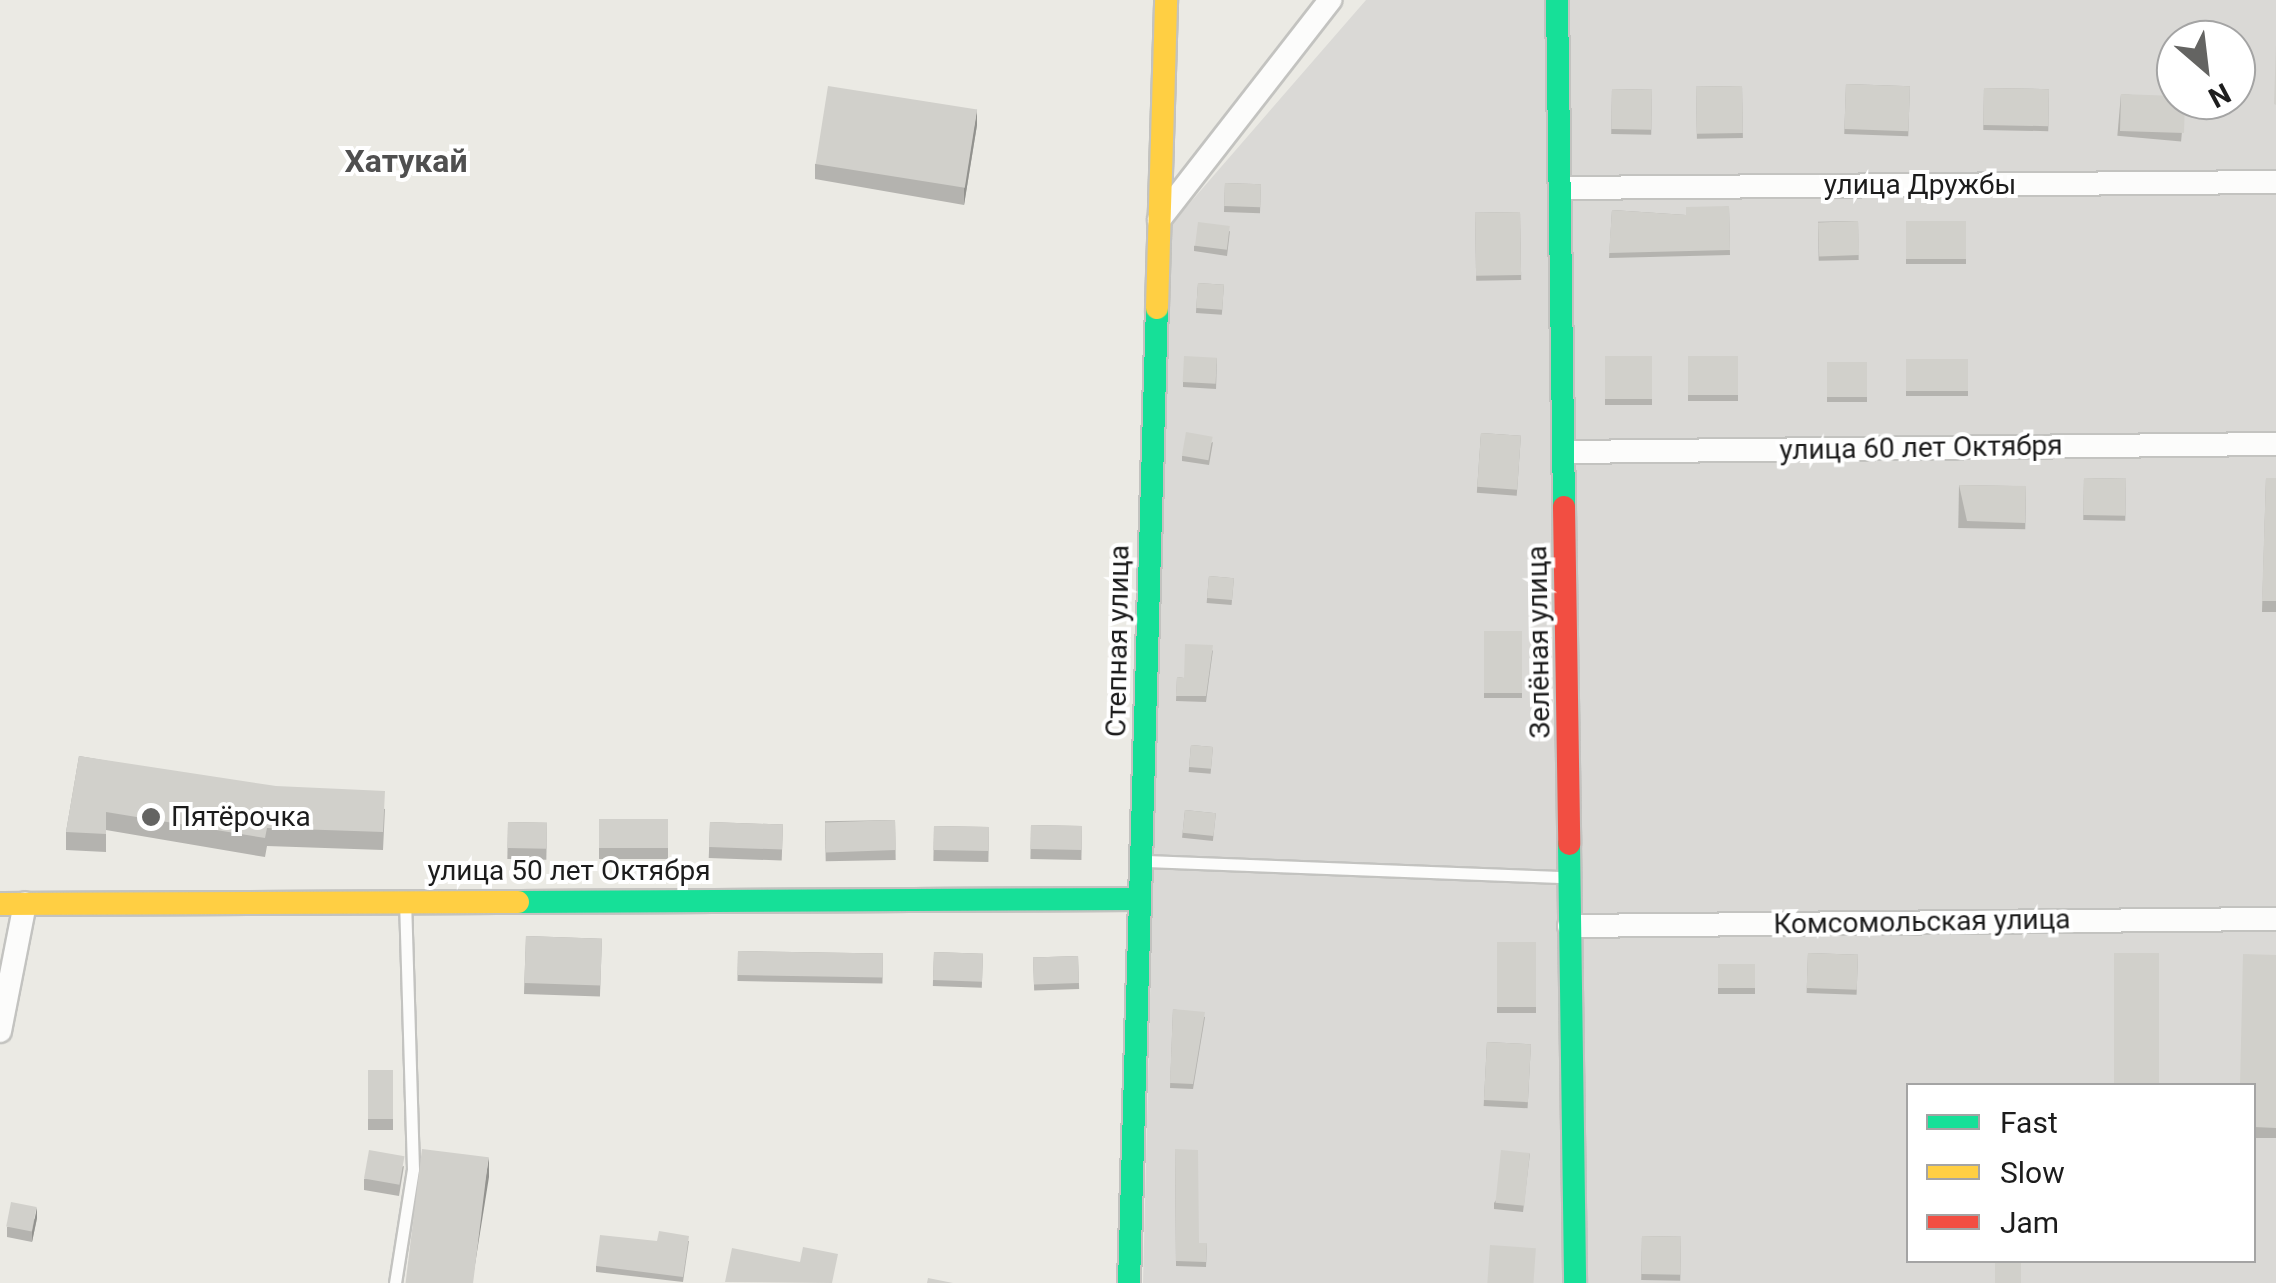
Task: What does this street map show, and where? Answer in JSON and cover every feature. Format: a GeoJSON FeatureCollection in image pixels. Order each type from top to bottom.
{"type":"FeatureCollection","features":[{"type":"Feature","properties":{"kind":"street","name":"Степная улица"},"geometry":{"type":"LineString","coordinates":[[1129,1283],[1166,0]]}},
{"type":"Feature","properties":{"kind":"street"},"geometry":{"type":"LineString","coordinates":[[1157,222],[1330,0]]}},
{"type":"Feature","properties":{"kind":"street","name":"Зелёная улица"},"geometry":{"type":"LineString","coordinates":[[1557,0],[1564,188],[1575,1283]]}},
{"type":"Feature","properties":{"kind":"street","name":"улица Дружбы"},"geometry":{"type":"LineString","coordinates":[[1564,188],[2276,182]]}},
{"type":"Feature","properties":{"kind":"street","name":"улица 60 лет Октября"},"geometry":{"type":"LineString","coordinates":[[1567,452],[2276,444]]}},
{"type":"Feature","properties":{"kind":"street","name":"улица 50 лет Октября"},"geometry":{"type":"LineString","coordinates":[[0,904],[1138,899]]}},
{"type":"Feature","properties":{"kind":"street"},"geometry":{"type":"LineString","coordinates":[[0,1030],[25,904]]}},
{"type":"Feature","properties":{"kind":"street","name":"Комсомольская улица"},"geometry":{"type":"LineString","coordinates":[[1569,926],[2276,919]]}},
{"type":"Feature","properties":{"kind":"lane"},"geometry":{"type":"LineString","coordinates":[[1143,861],[1571,877]]}},
{"type":"Feature","properties":{"kind":"lane"},"geometry":{"type":"LineString","coordinates":[[395,1283],[414,1169],[405,902]]}},
{"type":"Feature","properties":{"kind":"shaded area"},"geometry":{"type":"Polygon","coordinates":[[[1366,0],[2276,0],[2276,1283],[1143,1283],[1169,227],[1366,0]]]}},
{"type":"Feature","properties":{"kind":"building"},"geometry":{"type":"Polygon","coordinates":[[[1846,84],[1910,86],[1908,131],[1844,129],[1846,84]]]}},
{"type":"Feature","properties":{"kind":"building"},"geometry":{"type":"Polygon","coordinates":[[[828,86],[977,110],[965,188],[816,164],[828,86]]]}},
{"type":"Feature","properties":{"kind":"building"},"geometry":{"type":"Polygon","coordinates":[[[1742,86],[1743,133],[1697,134],[1696,87],[1742,86]]]}},
{"type":"Feature","properties":{"kind":"building"},"geometry":{"type":"Polygon","coordinates":[[[1984,88],[2049,89],[2048,126],[1983,125],[1984,88]]]}},
{"type":"Feature","properties":{"kind":"building"},"geometry":{"type":"Polygon","coordinates":[[[1612,89],[1652,90],[1651,130],[1611,129],[1612,89]]]}},
{"type":"Feature","properties":{"kind":"building"},"geometry":{"type":"Polygon","coordinates":[[[2121,94],[2156,95],[2156,120],[2184,120],[2184,133],[2120,131],[2121,94]]]}},
{"type":"Feature","properties":{"kind":"building"},"geometry":{"type":"Polygon","coordinates":[[[1225,183],[1261,184],[1260,207],[1224,206],[1225,183]]]}},
{"type":"Feature","properties":{"kind":"building"},"geometry":{"type":"Polygon","coordinates":[[[1729,206],[1730,250],[1609,253],[1612,210],[1686,215],[1686,207],[1729,206]]]}},
{"type":"Feature","properties":{"kind":"building"},"geometry":{"type":"Polygon","coordinates":[[[1520,212],[1521,275],[1476,276],[1475,213],[1520,212]]]}},
{"type":"Feature","properties":{"kind":"building"},"geometry":{"type":"Polygon","coordinates":[[[1858,221],[1859,255],[1819,256],[1818,222],[1858,221]]]}},
{"type":"Feature","properties":{"kind":"building"},"geometry":{"type":"Polygon","coordinates":[[[1906,221],[1966,221],[1966,259],[1906,259],[1906,221]]]}},
{"type":"Feature","properties":{"kind":"building"},"geometry":{"type":"Polygon","coordinates":[[[1198,222],[1230,226],[1227,250],[1195,246],[1198,222]]]}},
{"type":"Feature","properties":{"kind":"building"},"geometry":{"type":"Polygon","coordinates":[[[1198,283],[1224,285],[1222,310],[1196,308],[1198,283]]]}},
{"type":"Feature","properties":{"kind":"building"},"geometry":{"type":"Polygon","coordinates":[[[1184,356],[1217,358],[1216,384],[1183,382],[1184,356]]]}},
{"type":"Feature","properties":{"kind":"building"},"geometry":{"type":"Polygon","coordinates":[[[1605,356],[1652,356],[1652,399],[1605,399],[1605,356]]]}},
{"type":"Feature","properties":{"kind":"building"},"geometry":{"type":"Polygon","coordinates":[[[1688,356],[1738,356],[1738,395],[1688,395],[1688,356]]]}},
{"type":"Feature","properties":{"kind":"building"},"geometry":{"type":"Polygon","coordinates":[[[1906,359],[1968,359],[1968,391],[1906,391],[1906,359]]]}},
{"type":"Feature","properties":{"kind":"building"},"geometry":{"type":"Polygon","coordinates":[[[1827,362],[1867,362],[1867,397],[1827,397],[1827,362]]]}},
{"type":"Feature","properties":{"kind":"building"},"geometry":{"type":"Polygon","coordinates":[[[1186,432],[1213,437],[1208,460],[1182,456],[1186,432]]]}},
{"type":"Feature","properties":{"kind":"building"},"geometry":{"type":"Polygon","coordinates":[[[1481,433],[1521,436],[1517,490],[1477,487],[1481,433]]]}},
{"type":"Feature","properties":{"kind":"building"},"geometry":{"type":"Polygon","coordinates":[[[2084,478],[2126,479],[2125,516],[2083,515],[2084,478]]]}},
{"type":"Feature","properties":{"kind":"building"},"geometry":{"type":"Polygon","coordinates":[[[2266,478],[2276,478],[2276,601],[2262,601],[2266,478]]]}},
{"type":"Feature","properties":{"kind":"building"},"geometry":{"type":"Polygon","coordinates":[[[1959,485],[2026,486],[2025,523],[1967,521],[1959,485]]]}},
{"type":"Feature","properties":{"kind":"building"},"geometry":{"type":"Polygon","coordinates":[[[1209,576],[1234,578],[1232,600],[1207,598],[1209,576]]]}},
{"type":"Feature","properties":{"kind":"building"},"geometry":{"type":"Polygon","coordinates":[[[1484,631],[1522,631],[1522,693],[1484,693],[1484,631]]]}},
{"type":"Feature","properties":{"kind":"building"},"geometry":{"type":"Polygon","coordinates":[[[1185,644],[1213,645],[1206,696],[1176,696],[1177,677],[1184,678],[1185,644]]]}},
{"type":"Feature","properties":{"kind":"building"},"geometry":{"type":"Polygon","coordinates":[[[1191,745],[1213,747],[1211,769],[1189,767],[1191,745]]]}},
{"type":"Feature","properties":{"kind":"building"},"geometry":{"type":"Polygon","coordinates":[[[79,756],[276,786],[385,791],[383,832],[267,828],[265,838],[106,812],[106,834],[66,832],[79,756]]]}},
{"type":"Feature","properties":{"kind":"building"},"geometry":{"type":"Polygon","coordinates":[[[1185,810],[1216,813],[1213,836],[1183,833],[1185,810]]]}},
{"type":"Feature","properties":{"kind":"building"},"geometry":{"type":"Polygon","coordinates":[[[599,819],[668,819],[668,848],[599,848],[599,819]]]}},
{"type":"Feature","properties":{"kind":"building"},"geometry":{"type":"Polygon","coordinates":[[[895,820],[896,850],[826,852],[825,822],[895,820]]]}},
{"type":"Feature","properties":{"kind":"building"},"geometry":{"type":"Polygon","coordinates":[[[508,822],[547,823],[547,849],[508,848],[508,822]]]}},
{"type":"Feature","properties":{"kind":"building"},"geometry":{"type":"Polygon","coordinates":[[[710,822],[783,825],[782,850],[709,847],[710,822]]]}},
{"type":"Feature","properties":{"kind":"building"},"geometry":{"type":"Polygon","coordinates":[[[1031,825],[1082,826],[1082,850],[1031,849],[1031,825]]]}},
{"type":"Feature","properties":{"kind":"building"},"geometry":{"type":"Polygon","coordinates":[[[934,826],[989,827],[989,851],[934,850],[934,826]]]}},
{"type":"Feature","properties":{"kind":"building"},"geometry":{"type":"Polygon","coordinates":[[[526,936],[602,939],[600,986],[524,983],[526,936]]]}},
{"type":"Feature","properties":{"kind":"building"},"geometry":{"type":"Polygon","coordinates":[[[1497,942],[1536,942],[1536,1007],[1497,1007],[1497,942]]]}},
{"type":"Feature","properties":{"kind":"building"},"geometry":{"type":"Polygon","coordinates":[[[738,951],[883,954],[883,978],[738,975],[738,951]]]}},
{"type":"Feature","properties":{"kind":"building"},"geometry":{"type":"Polygon","coordinates":[[[934,952],[983,954],[982,982],[933,980],[934,952]]]}},
{"type":"Feature","properties":{"kind":"building"},"geometry":{"type":"Polygon","coordinates":[[[1808,953],[1858,955],[1857,990],[1807,988],[1808,953]]]}},
{"type":"Feature","properties":{"kind":"building"},"geometry":{"type":"Polygon","coordinates":[[[2114,953],[2159,953],[2159,1083],[2114,1083],[2114,953]]]}},
{"type":"Feature","properties":{"kind":"building"},"geometry":{"type":"Polygon","coordinates":[[[2243,954],[2276,955],[2276,1128],[2256,1127],[2256,1083],[2240,1083],[2243,954]]]}},
{"type":"Feature","properties":{"kind":"building"},"geometry":{"type":"Polygon","coordinates":[[[1078,956],[1079,983],[1034,985],[1033,958],[1078,956]]]}},
{"type":"Feature","properties":{"kind":"building"},"geometry":{"type":"Polygon","coordinates":[[[1718,964],[1755,964],[1755,988],[1718,988],[1718,964]]]}},
{"type":"Feature","properties":{"kind":"building"},"geometry":{"type":"Polygon","coordinates":[[[1173,1009],[1205,1012],[1193,1084],[1170,1083],[1173,1009]]]}},
{"type":"Feature","properties":{"kind":"building"},"geometry":{"type":"Polygon","coordinates":[[[1487,1042],[1531,1044],[1528,1102],[1484,1100],[1487,1042]]]}},
{"type":"Feature","properties":{"kind":"building"},"geometry":{"type":"Polygon","coordinates":[[[368,1070],[393,1070],[393,1119],[368,1119],[368,1070]]]}},
{"type":"Feature","properties":{"kind":"building"},"geometry":{"type":"Polygon","coordinates":[[[422,1149],[489,1157],[473,1283],[406,1283],[422,1149]]]}},
{"type":"Feature","properties":{"kind":"building"},"geometry":{"type":"Polygon","coordinates":[[[1175,1149],[1198,1150],[1199,1243],[1207,1243],[1206,1262],[1176,1261],[1175,1149]]]}},
{"type":"Feature","properties":{"kind":"building"},"geometry":{"type":"Polygon","coordinates":[[[369,1150],[404,1156],[399,1185],[364,1179],[369,1150]]]}},
{"type":"Feature","properties":{"kind":"building"},"geometry":{"type":"Polygon","coordinates":[[[1501,1150],[1530,1153],[1524,1206],[1495,1203],[1501,1150]]]}},
{"type":"Feature","properties":{"kind":"building"},"geometry":{"type":"Polygon","coordinates":[[[11,1202],[37,1207],[32,1232],[6,1227],[11,1202]]]}},
{"type":"Feature","properties":{"kind":"building"},"geometry":{"type":"Polygon","coordinates":[[[659,1231],[689,1236],[683,1277],[596,1266],[600,1235],[657,1241],[659,1231]]]}},
{"type":"Feature","properties":{"kind":"building"},"geometry":{"type":"Polygon","coordinates":[[[1642,1236],[1681,1237],[1680,1275],[1641,1274],[1642,1236]]]}},
{"type":"Feature","properties":{"kind":"building"},"geometry":{"type":"Polygon","coordinates":[[[1490,1245],[1536,1248],[1533,1283],[1487,1283],[1490,1245]]]}},
{"type":"Feature","properties":{"kind":"building"},"geometry":{"type":"Polygon","coordinates":[[[803,1247],[838,1254],[832,1283],[725,1282],[732,1248],[800,1262],[803,1247]]]}},
{"type":"Feature","properties":{"kind":"building"},"geometry":{"type":"Polygon","coordinates":[[[1995,1263],[2021,1263],[2021,1283],[1995,1283],[1995,1263]]]}},
{"type":"Feature","properties":{"kind":"building"},"geometry":{"type":"Polygon","coordinates":[[[928,1278],[953,1283],[927,1283],[928,1278]]]}},
{"type":"Feature","properties":{"kind":"traffic: fast"},"geometry":{"type":"LineString","coordinates":[[1557,0],[1564,507]]}},
{"type":"Feature","properties":{"kind":"traffic: fast"},"geometry":{"type":"LineString","coordinates":[[1129,1283],[1157,308]]}},
{"type":"Feature","properties":{"kind":"traffic: fast"},"geometry":{"type":"LineString","coordinates":[[1569,844],[1575,1283]]}},
{"type":"Feature","properties":{"kind":"traffic: fast"},"geometry":{"type":"LineString","coordinates":[[518,902],[1138,899]]}},
{"type":"Feature","properties":{"kind":"traffic: slow"},"geometry":{"type":"LineString","coordinates":[[1157,308],[1166,0]]}},
{"type":"Feature","properties":{"kind":"traffic: slow"},"geometry":{"type":"LineString","coordinates":[[0,904],[518,902]]}},
{"type":"Feature","properties":{"kind":"traffic: jam"},"geometry":{"type":"LineString","coordinates":[[1564,507],[1569,844]]}},
{"type":"Feature","properties":{"kind":"place","name":"Пятёрочка"},"geometry":{"type":"Point","coordinates":[151,817]}},
{"type":"Feature","properties":{"kind":"district","name":"Хатукай"},"geometry":{"type":"Point","coordinates":[406,161]}}]}
